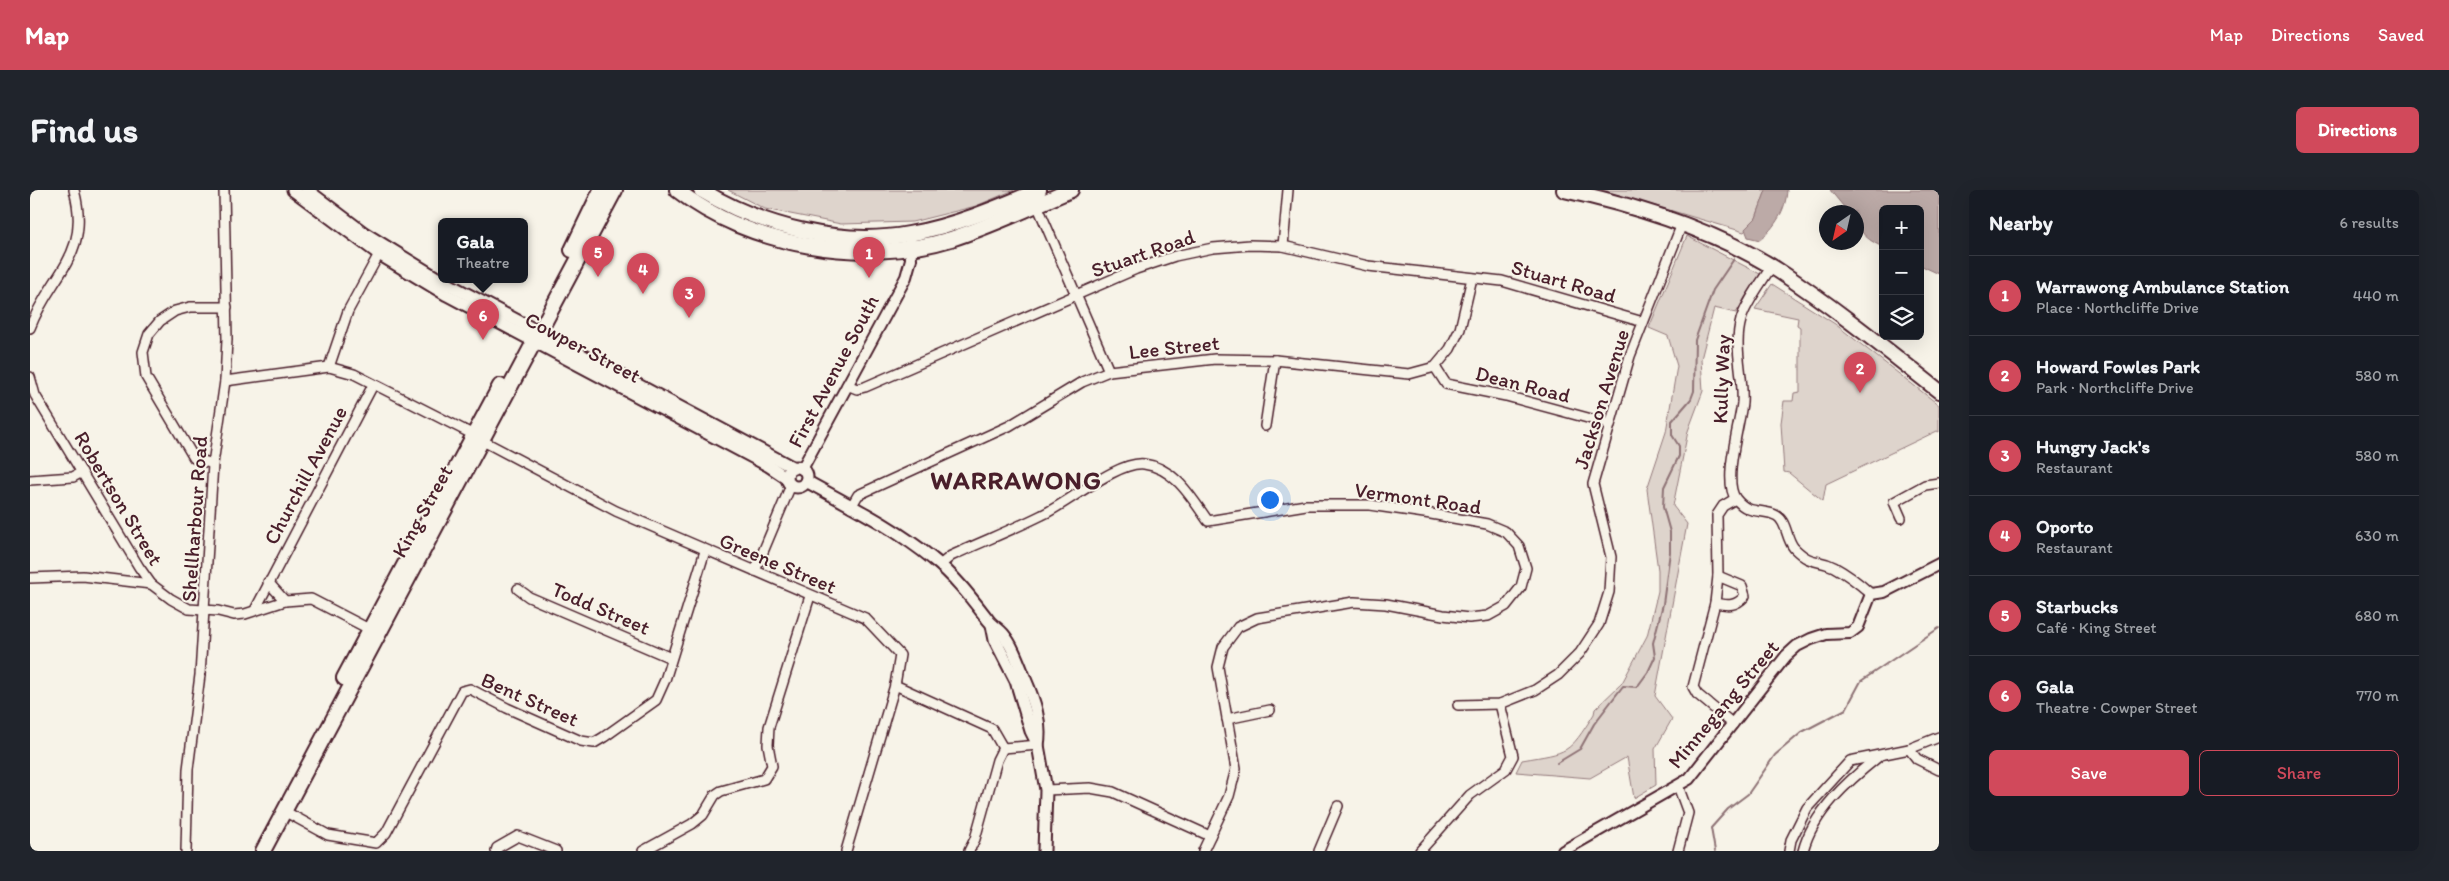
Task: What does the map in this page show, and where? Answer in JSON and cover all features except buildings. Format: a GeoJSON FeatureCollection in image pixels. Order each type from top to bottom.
{"type":"FeatureCollection","features":[{"type":"Feature","properties":{"kind":"main road","name":"Cowper Street"},"geometry":{"type":"LineString","coordinates":[[293,190],[379,254],[769,466],[789,482]]}},
{"type":"Feature","properties":{"kind":"main road","name":"Cowper Street"},"geometry":{"type":"LineString","coordinates":[[307,190],[393,252],[438,278]]}},
{"type":"Feature","properties":{"kind":"main road","name":"King Street"},"geometry":{"type":"LineString","coordinates":[[532,336],[601,190]]}},
{"type":"Feature","properties":{"kind":"main road","name":"King Street"},"geometry":{"type":"LineString","coordinates":[[263,851],[532,336],[616,190]]}},
{"type":"Feature","properties":{"kind":"main road"},"geometry":{"type":"LineString","coordinates":[[677,190],[721,218],[762,234],[819,247],[858,250],[910,241],[1036,196],[1071,190]]}},
{"type":"Feature","properties":{"kind":"main road"},"geometry":{"type":"LineString","coordinates":[[701,190],[723,203],[763,220],[816,232],[910,241]]}},
{"type":"Feature","properties":{"kind":"main road"},"geometry":{"type":"LineString","coordinates":[[1564,190],[1642,210],[1682,224],[1729,245],[1771,267],[1810,292],[1939,391]]}},
{"type":"Feature","properties":{"kind":"main road","name":"Cowper Street"},"geometry":{"type":"LineString","coordinates":[[446,283],[532,336],[798,468]]}},
{"type":"Feature","properties":{"kind":"main road","name":"King Street"},"geometry":{"type":"LineString","coordinates":[[254,851],[369,629],[461,458],[478,438]]}},
{"type":"Feature","properties":{"kind":"main road"},"geometry":{"type":"LineString","coordinates":[[798,468],[807,476],[806,481],[798,486],[789,482],[788,473],[798,468]]}},
{"type":"Feature","properties":{"kind":"main road"},"geometry":{"type":"LineString","coordinates":[[806,481],[890,528],[940,565],[971,597],[992,625],[1003,634],[1020,667],[1041,729],[1038,745]]}},
{"type":"Feature","properties":{"kind":"main road"},"geometry":{"type":"LineString","coordinates":[[992,625],[995,640],[1021,695],[1031,732],[1038,745],[1046,790],[1044,851]]}},
{"type":"Feature","properties":{"kind":"main road"},"geometry":{"type":"LineString","coordinates":[[1003,655],[1020,667]]}},
{"type":"Feature","properties":{"kind":"main road"},"geometry":{"type":"LineString","coordinates":[[1020,667],[1019,676],[1024,689],[1021,695]]}},
{"type":"Feature","properties":{"kind":"street"},"geometry":{"type":"LineString","coordinates":[[30,328],[38,308],[65,269],[78,236],[77,202],[74,190]]}},
{"type":"Feature","properties":{"kind":"street","name":"Shellharbour Road"},"geometry":{"type":"LineString","coordinates":[[186,851],[188,769],[200,675],[213,464],[225,381],[227,307],[224,190]]}},
{"type":"Feature","properties":{"kind":"street"},"geometry":{"type":"LineString","coordinates":[[1283,246],[1288,190]]}},
{"type":"Feature","properties":{"kind":"street"},"geometry":{"type":"LineString","coordinates":[[1036,196],[1109,371]]}},
{"type":"Feature","properties":{"kind":"street","name":"Jackson Avenue"},"geometry":{"type":"LineString","coordinates":[[1458,705],[1500,704],[1535,690],[1558,675],[1580,652],[1599,624],[1610,592],[1611,557],[1593,484],[1630,356],[1682,224]]}},
{"type":"Feature","properties":{"kind":"street","name":"First Avenue South"},"geometry":{"type":"LineString","coordinates":[[798,468],[847,385],[906,277],[911,259],[910,241]]}},
{"type":"Feature","properties":{"kind":"street","name":"Stuart Road"},"geometry":{"type":"LineString","coordinates":[[847,385],[857,389],[865,387],[1136,269],[1175,256],[1213,248],[1250,245],[1283,246],[1368,266],[1502,281],[1643,322]]}},
{"type":"Feature","properties":{"kind":"street"},"geometry":{"type":"LineString","coordinates":[[225,381],[329,367],[348,311],[379,254]]}},
{"type":"Feature","properties":{"kind":"street","name":"Kully Way"},"geometry":{"type":"LineString","coordinates":[[1735,499],[1732,490],[1731,461],[1742,402],[1739,334],[1741,318],[1771,267]]}},
{"type":"Feature","properties":{"kind":"street"},"geometry":{"type":"LineString","coordinates":[[1435,367],[1450,350],[1460,330],[1472,278]]}},
{"type":"Feature","properties":{"kind":"street"},"geometry":{"type":"LineString","coordinates":[[213,464],[194,458],[146,377],[143,352],[150,334],[160,321],[175,311],[190,307],[227,307]]}},
{"type":"Feature","properties":{"kind":"street","name":"Lee Street"},"geometry":{"type":"LineString","coordinates":[[851,506],[858,495],[1009,426],[1082,382],[1109,371],[1174,362],[1215,359],[1276,360],[1409,374],[1435,367]]}},
{"type":"Feature","properties":{"kind":"street"},"geometry":{"type":"LineString","coordinates":[[1265,426],[1276,360]]}},
{"type":"Feature","properties":{"kind":"street","name":"Greene Street"},"geometry":{"type":"LineString","coordinates":[[329,367],[354,374],[616,511],[705,551],[865,618],[900,655],[895,685]]}},
{"type":"Feature","properties":{"kind":"street","name":"Dean Road"},"geometry":{"type":"LineString","coordinates":[[1435,367],[1446,384],[1506,396],[1610,424]]}},
{"type":"Feature","properties":{"kind":"street","name":"Robertson Street"},"geometry":{"type":"LineString","coordinates":[[30,377],[35,395],[151,584],[171,599],[189,609],[234,616],[285,601],[311,600],[369,629]]}},
{"type":"Feature","properties":{"kind":"street","name":"Churchill Avenue"},"geometry":{"type":"LineString","coordinates":[[255,610],[373,385]]}},
{"type":"Feature","properties":{"kind":"street","name":"Vermont Road"},"geometry":{"type":"LineString","coordinates":[[940,565],[950,556],[1044,515],[1117,470],[1131,465],[1143,464],[1158,468],[1177,480],[1208,521],[1306,505],[1370,505],[1487,524],[1506,532],[1519,546],[1526,568],[1521,587],[1506,606],[1488,616],[1469,618],[1386,604],[1354,602],[1257,618],[1238,627],[1223,647],[1218,667],[1236,770],[1229,796],[1203,851]]}},
{"type":"Feature","properties":{"kind":"street"},"geometry":{"type":"LineString","coordinates":[[30,480],[73,477],[82,472]]}},
{"type":"Feature","properties":{"kind":"street"},"geometry":{"type":"LineString","coordinates":[[755,571],[789,482]]}},
{"type":"Feature","properties":{"kind":"street"},"geometry":{"type":"LineString","coordinates":[[1902,518],[1894,502],[1925,485],[1939,483]]}},
{"type":"Feature","properties":{"kind":"street"},"geometry":{"type":"LineString","coordinates":[[1733,724],[1697,694],[1693,687],[1716,603],[1718,576],[1717,515],[1723,506],[1735,499],[1747,509],[1776,515],[1783,522],[1792,546],[1811,562],[1824,563],[1835,567],[1871,594],[1884,592],[1939,564]]}},
{"type":"Feature","properties":{"kind":"street","name":"Bent Street"},"geometry":{"type":"LineString","coordinates":[[284,811],[328,835],[376,843],[386,833],[462,692],[470,689],[573,737],[594,743],[656,700],[665,680],[705,551]]}},
{"type":"Feature","properties":{"kind":"street"},"geometry":{"type":"LineString","coordinates":[[30,578],[83,576],[151,584]]}},
{"type":"Feature","properties":{"kind":"street"},"geometry":{"type":"LineString","coordinates":[[1716,603],[1728,606],[1738,604],[1745,596],[1742,586],[1718,576]]}},
{"type":"Feature","properties":{"kind":"street"},"geometry":{"type":"LineString","coordinates":[[268,582],[285,601]]}},
{"type":"Feature","properties":{"kind":"street","name":"Todd Street"},"geometry":{"type":"LineString","coordinates":[[518,589],[529,596],[671,658]]}},
{"type":"Feature","properties":{"kind":"street","name":"Minnegang Street"},"geometry":{"type":"LineString","coordinates":[[1562,851],[1689,779],[1786,656],[1797,646],[1826,634],[1850,633],[1858,627],[1871,594]]}},
{"type":"Feature","properties":{"kind":"street"},"geometry":{"type":"LineString","coordinates":[[642,851],[692,824],[703,815],[715,795],[721,791],[764,779],[772,766],[768,745],[769,727],[810,596]]}},
{"type":"Feature","properties":{"kind":"street"},"geometry":{"type":"LineString","coordinates":[[369,629],[378,625],[387,616]]}},
{"type":"Feature","properties":{"kind":"street"},"geometry":{"type":"LineString","coordinates":[[846,851],[895,685],[992,728],[1003,748]]}},
{"type":"Feature","properties":{"kind":"street"},"geometry":{"type":"LineString","coordinates":[[1420,851],[1470,795],[1506,769],[1513,756],[1500,704]]}},
{"type":"Feature","properties":{"kind":"street"},"geometry":{"type":"LineString","coordinates":[[1228,719],[1270,710]]}},
{"type":"Feature","properties":{"kind":"street"},"geometry":{"type":"LineString","coordinates":[[1789,851],[1791,840],[1807,808],[1850,761],[1909,749],[1939,737]]}},
{"type":"Feature","properties":{"kind":"street"},"geometry":{"type":"LineString","coordinates":[[1003,748],[1038,745]]}},
{"type":"Feature","properties":{"kind":"street"},"geometry":{"type":"LineString","coordinates":[[969,851],[975,840],[996,760],[1003,748]]}},
{"type":"Feature","properties":{"kind":"street"},"geometry":{"type":"LineString","coordinates":[[1909,749],[1918,759],[1939,770]]}},
{"type":"Feature","properties":{"kind":"street"},"geometry":{"type":"LineString","coordinates":[[1803,851],[1815,822],[1835,797],[1860,771],[1880,756]]}},
{"type":"Feature","properties":{"kind":"street"},"geometry":{"type":"LineString","coordinates":[[1678,786],[1688,813],[1678,851]]}},
{"type":"Feature","properties":{"kind":"street"},"geometry":{"type":"LineString","coordinates":[[1046,790],[1090,788],[1113,792],[1210,836]]}},
{"type":"Feature","properties":{"kind":"street"},"geometry":{"type":"LineString","coordinates":[[1318,851],[1338,806]]}},
{"type":"Feature","properties":{"kind":"street"},"geometry":{"type":"LineString","coordinates":[[496,851],[497,848],[518,836],[556,851]]}},
{"type":"Feature","properties":{"kind":"shaded area"},"geometry":{"type":"Polygon","coordinates":[[[728,190],[1014,190],[976,206],[912,222],[841,224],[765,209],[728,190]]]}},
{"type":"Feature","properties":{"kind":"shaded area"},"geometry":{"type":"Polygon","coordinates":[[[1601,190],[1766,190],[1756,218],[1744,232],[1601,190]]]}},
{"type":"Feature","properties":{"kind":"shaded area"},"geometry":{"type":"Polygon","coordinates":[[[1766,190],[1787,190],[1779,218],[1760,240],[1748,237],[1745,229],[1756,218],[1766,190]]]}},
{"type":"Feature","properties":{"kind":"shaded area"},"geometry":{"type":"Polygon","coordinates":[[[1830,190],[1939,190],[1939,274],[1924,267],[1924,205],[1879,205],[1879,245],[1864,235],[1864,205],[1842,205],[1830,190]]]}},
{"type":"Feature","properties":{"kind":"shaded area"},"geometry":{"type":"Polygon","coordinates":[[[1687,236],[1760,274],[1736,313],[1714,308],[1701,359],[1703,391],[1688,431],[1673,506],[1687,524],[1655,696],[1672,719],[1655,749],[1656,785],[1634,798],[1627,757],[1590,778],[1516,772],[1522,760],[1559,753],[1572,744],[1594,714],[1595,709],[1622,683],[1647,636],[1658,591],[1658,570],[1647,489],[1666,432],[1677,366],[1668,336],[1649,328],[1687,236]]]}},
{"type":"Feature","properties":{"kind":"shaded area"},"geometry":{"type":"Polygon","coordinates":[[[1772,284],[1835,324],[1939,405],[1939,432],[1937,431],[1826,484],[1823,501],[1789,473],[1784,472],[1781,423],[1784,401],[1793,401],[1794,393],[1800,392],[1800,327],[1797,325],[1798,318],[1755,309],[1772,284]]]}},
{"type":"Feature","properties":{"kind":"waterway"},"geometry":{"type":"LineString","coordinates":[[1557,763],[1580,749],[1594,724],[1623,686],[1637,687],[1648,672],[1655,657],[1653,643],[1663,604],[1670,552],[1670,532],[1663,507],[1664,487],[1679,456],[1679,446],[1672,435],[1672,421],[1691,399],[1694,391],[1695,340],[1713,290],[1734,259]]}},
{"type":"Feature","properties":{"kind":"waterway"},"geometry":{"type":"LineString","coordinates":[[1715,851],[1711,828],[1728,809],[1748,794],[1775,755],[1802,732],[1846,709],[1861,681],[1939,628]]}},
{"type":"Feature","properties":{"kind":"place","name":"Starbucks"},"geometry":{"type":"Point","coordinates":[598,277]}},
{"type":"Feature","properties":{"kind":"place","name":"Warrawong Ambulance Station"},"geometry":{"type":"Point","coordinates":[869,278]}},
{"type":"Feature","properties":{"kind":"place","name":"Oporto"},"geometry":{"type":"Point","coordinates":[643,294]}},
{"type":"Feature","properties":{"kind":"place","name":"Hungry Jack's"},"geometry":{"type":"Point","coordinates":[689,318]}},
{"type":"Feature","properties":{"kind":"place","name":"Gala"},"geometry":{"type":"Point","coordinates":[483,340]}},
{"type":"Feature","properties":{"kind":"place","name":"Howard Fowles Park"},"geometry":{"type":"Point","coordinates":[1860,393]}},
{"type":"Feature","properties":{"kind":"district","name":"WARRAWONG"},"geometry":{"type":"Point","coordinates":[1016,480]}}]}
